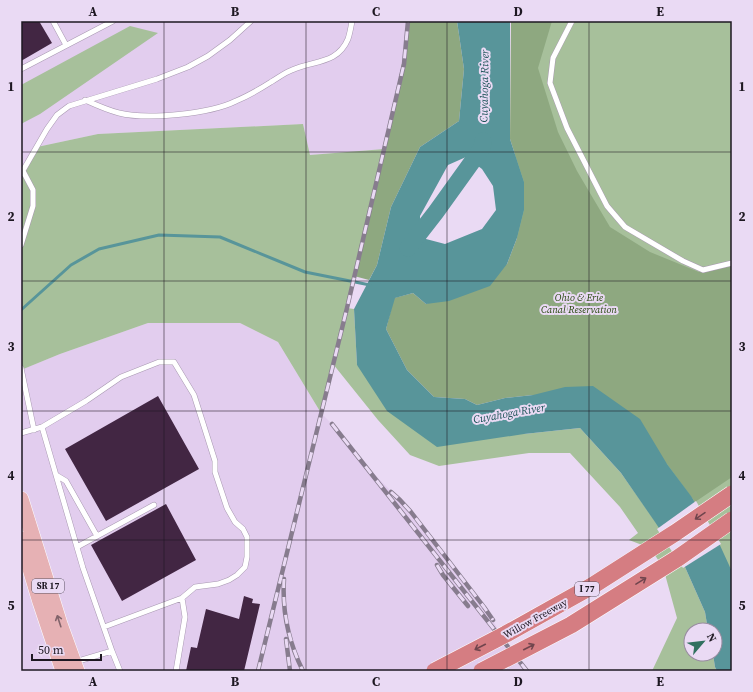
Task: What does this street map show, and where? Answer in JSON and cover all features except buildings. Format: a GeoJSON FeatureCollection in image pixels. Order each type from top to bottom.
{"type":"FeatureCollection","features":[{"type":"Feature","properties":{"kind":"highway","name":"Willow Freeway"},"geometry":{"type":"LineString","coordinates":[[434,671],[506,634],[592,586],[675,533],[732,494]]}},
{"type":"Feature","properties":{"kind":"highway","name":"I 77"},"geometry":{"type":"LineString","coordinates":[[482,671],[571,625],[678,558],[732,520]]}},
{"type":"Feature","properties":{"kind":"main road","name":"SR 17"},"geometry":{"type":"LineString","coordinates":[[21,499],[60,624],[69,668]]}},
{"type":"Feature","properties":{"kind":"main road","name":"SR 17"},"geometry":{"type":"LineString","coordinates":[[21,540],[69,668]]}},
{"type":"Feature","properties":{"kind":"lane"},"geometry":{"type":"LineString","coordinates":[[53,21],[66,45]]}},
{"type":"Feature","properties":{"kind":"lane"},"geometry":{"type":"LineString","coordinates":[[21,69],[113,21]]}},
{"type":"Feature","properties":{"kind":"lane"},"geometry":{"type":"LineString","coordinates":[[21,245],[33,206],[33,190],[22,172],[57,115],[69,106],[85,100],[157,79],[188,67],[208,56],[230,40],[251,21]]}},
{"type":"Feature","properties":{"kind":"lane"},"geometry":{"type":"LineString","coordinates":[[85,100],[120,113],[150,116],[217,108],[235,102],[262,88],[290,70],[332,57],[342,50],[348,38],[352,21]]}},
{"type":"Feature","properties":{"kind":"lane"},"geometry":{"type":"LineString","coordinates":[[572,21],[553,58],[550,83],[567,128],[607,206],[625,227],[703,270],[732,263]]}},
{"type":"Feature","properties":{"kind":"lane"},"geometry":{"type":"LineString","coordinates":[[21,433],[42,427],[86,401],[121,377],[160,362],[174,362],[194,395],[215,461],[215,472],[218,483],[235,522],[243,529],[247,537],[248,557],[245,567],[229,580],[218,584],[195,588],[182,598],[104,627]]}},
{"type":"Feature","properties":{"kind":"lane"},"geometry":{"type":"LineString","coordinates":[[21,368],[34,430]]}},
{"type":"Feature","properties":{"kind":"lane"},"geometry":{"type":"LineString","coordinates":[[42,427],[83,568],[120,671]]}},
{"type":"Feature","properties":{"kind":"lane"},"geometry":{"type":"LineString","coordinates":[[56,474],[66,481],[97,536]]}},
{"type":"Feature","properties":{"kind":"lane"},"geometry":{"type":"LineString","coordinates":[[77,547],[154,505]]}},
{"type":"Feature","properties":{"kind":"lane"},"geometry":{"type":"LineString","coordinates":[[176,671],[185,617],[182,598]]}},
{"type":"Feature","properties":{"kind":"lane"},"geometry":{"type":"LineString","coordinates":[[69,668],[112,651]]}},
{"type":"Feature","properties":{"kind":"shaded area"},"geometry":{"type":"Polygon","coordinates":[[[21,21],[407,21],[404,53],[384,149],[310,155],[303,124],[98,134],[37,147],[21,174],[21,21]]]}},
{"type":"Feature","properties":{"kind":"shaded area"},"geometry":{"type":"Polygon","coordinates":[[[148,323],[240,323],[278,342],[321,413],[333,425],[363,463],[411,512],[484,607],[524,671],[21,671],[21,370],[60,354],[148,323]]]}},
{"type":"Feature","properties":{"kind":"green space"},"geometry":{"type":"Polygon","coordinates":[[[407,21],[457,21],[464,69],[459,121],[420,147],[391,207],[377,265],[369,280],[354,276],[395,99],[404,53],[407,21]]]}},
{"type":"Feature","properties":{"kind":"green space"},"geometry":{"type":"Polygon","coordinates":[[[511,21],[732,21],[732,582],[685,567],[705,612],[707,622],[683,622],[683,662],[714,662],[717,671],[652,671],[677,618],[663,567],[650,548],[629,540],[638,533],[620,507],[570,453],[529,453],[439,466],[410,455],[378,420],[333,364],[321,413],[278,342],[240,323],[148,323],[60,354],[21,370],[21,174],[37,147],[98,134],[303,124],[310,155],[384,149],[347,308],[354,309],[357,365],[524,434],[580,428],[621,473],[655,521],[517,238],[511,21]]]}},
{"type":"Feature","properties":{"kind":"green space","name":"Ohio & Erie Canal Reservation"},"geometry":{"type":"Polygon","coordinates":[[[511,21],[552,21],[538,68],[558,132],[577,171],[610,227],[650,252],[699,272],[732,264],[732,477],[695,502],[667,464],[533,395],[505,398],[477,405],[465,399],[434,397],[407,370],[386,329],[394,298],[413,293],[426,304],[507,264],[517,238],[524,210],[524,182],[510,139],[511,21]]]}},
{"type":"Feature","properties":{"kind":"green space"},"geometry":{"type":"Polygon","coordinates":[[[130,26],[158,33],[40,114],[21,124],[21,85],[130,26]]]}},
{"type":"Feature","properties":{"kind":"water"},"geometry":{"type":"Polygon","coordinates":[[[457,21],[510,21],[510,139],[524,182],[524,210],[517,238],[507,264],[490,286],[449,301],[426,304],[413,293],[395,298],[386,329],[407,370],[434,397],[465,399],[477,405],[505,398],[533,395],[565,387],[593,386],[640,419],[667,464],[691,496],[718,541],[732,572],[732,671],[717,671],[715,667],[714,662],[723,662],[723,622],[707,622],[705,612],[685,567],[621,473],[580,428],[524,434],[437,447],[387,411],[357,365],[354,309],[377,265],[391,207],[420,147],[459,121],[464,69],[457,21]],[[466,157],[448,165],[420,216],[420,228],[426,239],[445,244],[482,229],[496,210],[493,186],[482,169],[466,157]]]}},
{"type":"Feature","properties":{"kind":"pier"},"geometry":{"type":"Polygon","coordinates":[[[696,501],[721,544],[683,568],[657,529],[696,501]]]}},
{"type":"Feature","properties":{"kind":"waterway","name":"Cuyahoga River"},"geometry":{"type":"LineString","coordinates":[[408,248],[482,148],[483,141]]}},
{"type":"Feature","properties":{"kind":"waterway"},"geometry":{"type":"LineString","coordinates":[[21,310],[71,265],[99,249],[159,235],[220,237],[305,272],[370,285]]}},
{"type":"Feature","properties":{"kind":"railway"},"geometry":{"type":"LineString","coordinates":[[258,671],[347,308],[404,64],[408,21]]}},
{"type":"Feature","properties":{"kind":"railway"},"geometry":{"type":"LineString","coordinates":[[332,424],[527,671]]}},
{"type":"Feature","properties":{"kind":"railway"},"geometry":{"type":"LineString","coordinates":[[391,492],[411,512],[493,620]]}},
{"type":"Feature","properties":{"kind":"railway"},"geometry":{"type":"LineString","coordinates":[[437,565],[443,575],[468,606]]}},
{"type":"Feature","properties":{"kind":"railway"},"geometry":{"type":"LineString","coordinates":[[284,579],[285,614],[290,638],[303,671]]}},
{"type":"Feature","properties":{"kind":"railway"},"geometry":{"type":"LineString","coordinates":[[286,639],[290,671]]}}]}
